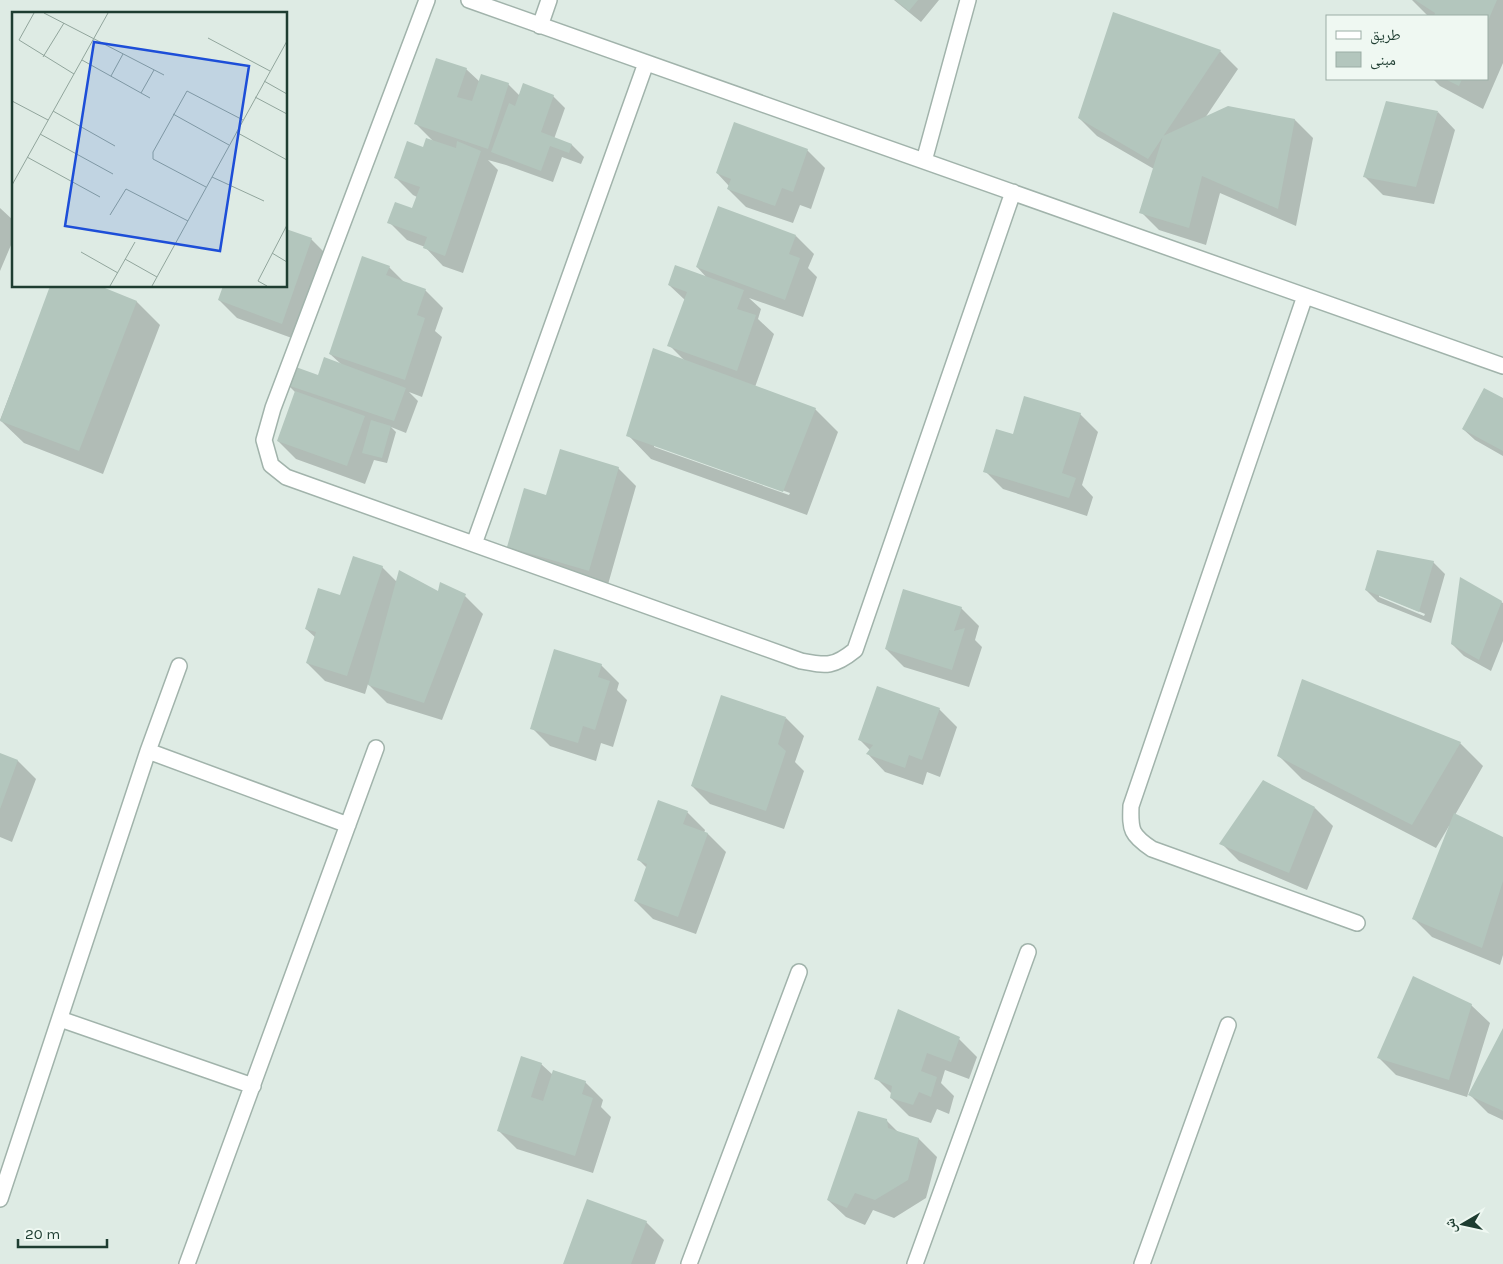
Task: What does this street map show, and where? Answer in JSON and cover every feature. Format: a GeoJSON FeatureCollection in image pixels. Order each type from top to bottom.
{"type":"FeatureCollection","features":[{"type":"Feature","properties":{"kind":"street"},"geometry":{"type":"LineString","coordinates":[[426,0],[272,408],[264,440],[271,465],[286,477],[801,661],[821,665],[840,662],[855,650],[1014,192]]}},
{"type":"Feature","properties":{"kind":"street"},"geometry":{"type":"LineString","coordinates":[[469,0],[1503,366]]}},
{"type":"Feature","properties":{"kind":"street"},"geometry":{"type":"LineString","coordinates":[[540,26],[549,0]]}},
{"type":"Feature","properties":{"kind":"street"},"geometry":{"type":"LineString","coordinates":[[924,161],[968,0]]}},
{"type":"Feature","properties":{"kind":"street"},"geometry":{"type":"LineString","coordinates":[[474,544],[646,63]]}},
{"type":"Feature","properties":{"kind":"street"},"geometry":{"type":"LineString","coordinates":[[1305,296],[1131,806],[1130,824],[1137,839],[1152,849],[1357,923]]}},
{"type":"Feature","properties":{"kind":"street"},"geometry":{"type":"LineString","coordinates":[[0,1199],[148,751],[179,666]]}},
{"type":"Feature","properties":{"kind":"street"},"geometry":{"type":"LineString","coordinates":[[187,1264],[376,748]]}},
{"type":"Feature","properties":{"kind":"street"},"geometry":{"type":"LineString","coordinates":[[148,751],[348,825]]}},
{"type":"Feature","properties":{"kind":"street"},"geometry":{"type":"LineString","coordinates":[[916,1264],[1028,952]]}},
{"type":"Feature","properties":{"kind":"street"},"geometry":{"type":"LineString","coordinates":[[689,1264],[799,972]]}},
{"type":"Feature","properties":{"kind":"street"},"geometry":{"type":"LineString","coordinates":[[60,1019],[253,1086]]}},
{"type":"Feature","properties":{"kind":"street"},"geometry":{"type":"LineString","coordinates":[[1142,1264],[1228,1025]]}},
{"type":"Feature","properties":{"kind":"building"},"geometry":{"type":"Polygon","coordinates":[[[895,0],[918,0],[909,11],[895,0]]]}},
{"type":"Feature","properties":{"kind":"building"},"geometry":{"type":"Polygon","coordinates":[[[1415,0],[1497,0],[1488,21],[1488,15],[1434,15],[1435,13],[1415,0]]]}},
{"type":"Feature","properties":{"kind":"building"},"geometry":{"type":"Polygon","coordinates":[[[1113,12],[1221,50],[1148,159],[1078,118],[1113,12]]]}},
{"type":"Feature","properties":{"kind":"building"},"geometry":{"type":"Polygon","coordinates":[[[436,58],[467,68],[457,97],[472,101],[481,74],[509,83],[488,149],[414,124],[436,58]]]}},
{"type":"Feature","properties":{"kind":"building"},"geometry":{"type":"Polygon","coordinates":[[[1447,80],[1462,80],[1459,86],[1447,80]]]}},
{"type":"Feature","properties":{"kind":"building"},"geometry":{"type":"Polygon","coordinates":[[[523,83],[554,95],[541,132],[572,144],[569,153],[550,146],[541,171],[491,152],[509,103],[515,106],[523,83]]]}},
{"type":"Feature","properties":{"kind":"building"},"geometry":{"type":"Polygon","coordinates":[[[1386,101],[1438,111],[1416,187],[1363,177],[1386,101]]]}},
{"type":"Feature","properties":{"kind":"building"},"geometry":{"type":"Polygon","coordinates":[[[1228,106],[1295,119],[1278,209],[1202,176],[1189,228],[1139,213],[1163,136],[1228,106]]]}},
{"type":"Feature","properties":{"kind":"building"},"geometry":{"type":"Polygon","coordinates":[[[734,122],[808,149],[793,192],[782,188],[775,206],[727,189],[731,179],[716,173],[734,122]]]}},
{"type":"Feature","properties":{"kind":"building"},"geometry":{"type":"Polygon","coordinates":[[[426,138],[456,148],[457,141],[481,151],[445,256],[423,248],[427,237],[387,223],[395,202],[412,208],[420,187],[394,178],[407,141],[423,147],[426,138]]]}},
{"type":"Feature","properties":{"kind":"building"},"geometry":{"type":"Polygon","coordinates":[[[718,206],[796,235],[789,254],[800,258],[785,300],[696,267],[718,206]]]}},
{"type":"Feature","properties":{"kind":"building"},"geometry":{"type":"Polygon","coordinates":[[[288,230],[312,238],[282,324],[218,300],[222,288],[288,288],[288,230]]]}},
{"type":"Feature","properties":{"kind":"building"},"geometry":{"type":"Polygon","coordinates":[[[362,256],[390,266],[386,275],[426,289],[417,315],[425,318],[405,380],[329,354],[362,256]]]}},
{"type":"Feature","properties":{"kind":"building"},"geometry":{"type":"Polygon","coordinates":[[[675,265],[744,290],[737,309],[756,315],[737,371],[667,346],[687,292],[668,285],[675,265]]]}},
{"type":"Feature","properties":{"kind":"building"},"geometry":{"type":"Polygon","coordinates":[[[49,288],[105,288],[137,301],[79,451],[0,421],[49,288]]]}},
{"type":"Feature","properties":{"kind":"building"},"geometry":{"type":"Polygon","coordinates":[[[653,348],[816,408],[783,492],[626,436],[653,348]]]}},
{"type":"Feature","properties":{"kind":"building"},"geometry":{"type":"Polygon","coordinates":[[[324,357],[406,388],[394,421],[287,385],[293,366],[318,375],[324,357]]]}},
{"type":"Feature","properties":{"kind":"building"},"geometry":{"type":"Polygon","coordinates":[[[1484,388],[1503,398],[1503,451],[1462,429],[1484,388]]]}},
{"type":"Feature","properties":{"kind":"building"},"geometry":{"type":"Polygon","coordinates":[[[295,391],[365,416],[347,466],[277,441],[295,391]]]}},
{"type":"Feature","properties":{"kind":"building"},"geometry":{"type":"Polygon","coordinates":[[[1024,396],[1081,413],[1062,473],[1076,478],[1069,498],[983,472],[996,429],[1013,434],[1024,396]]]}},
{"type":"Feature","properties":{"kind":"building"},"geometry":{"type":"Polygon","coordinates":[[[371,420],[391,426],[382,458],[362,453],[371,420]]]}},
{"type":"Feature","properties":{"kind":"building"},"geometry":{"type":"Polygon","coordinates":[[[560,449],[619,467],[589,571],[507,547],[524,488],[546,495],[560,449]]]}},
{"type":"Feature","properties":{"kind":"building"},"geometry":{"type":"Polygon","coordinates":[[[1377,550],[1434,561],[1419,612],[1365,590],[1377,550]]]}},
{"type":"Feature","properties":{"kind":"building"},"geometry":{"type":"Polygon","coordinates":[[[353,556],[383,566],[347,676],[306,663],[316,632],[305,629],[318,588],[340,595],[353,556]]]}},
{"type":"Feature","properties":{"kind":"building"},"geometry":{"type":"Polygon","coordinates":[[[399,570],[438,591],[440,582],[466,594],[424,703],[368,685],[399,570]]]}},
{"type":"Feature","properties":{"kind":"building"},"geometry":{"type":"Polygon","coordinates":[[[1460,577],[1502,601],[1479,660],[1451,644],[1460,577]]]}},
{"type":"Feature","properties":{"kind":"building"},"geometry":{"type":"Polygon","coordinates":[[[903,589],[962,607],[954,631],[965,628],[952,670],[885,649],[903,589]]]}},
{"type":"Feature","properties":{"kind":"building"},"geometry":{"type":"Polygon","coordinates":[[[554,649],[602,664],[598,677],[610,681],[595,730],[583,726],[578,743],[530,729],[554,649]]]}},
{"type":"Feature","properties":{"kind":"building"},"geometry":{"type":"Polygon","coordinates":[[[1302,679],[1461,742],[1412,825],[1277,756],[1302,679]]]}},
{"type":"Feature","properties":{"kind":"building"},"geometry":{"type":"Polygon","coordinates":[[[877,686],[940,708],[922,760],[909,755],[905,768],[866,754],[873,745],[858,740],[877,686]]]}},
{"type":"Feature","properties":{"kind":"building"},"geometry":{"type":"Polygon","coordinates":[[[721,695],[786,717],[778,744],[786,751],[766,811],[691,786],[721,695]]]}},
{"type":"Feature","properties":{"kind":"building"},"geometry":{"type":"Polygon","coordinates":[[[0,753],[18,760],[0,809],[0,753]]]}},
{"type":"Feature","properties":{"kind":"building"},"geometry":{"type":"Polygon","coordinates":[[[1263,780],[1315,807],[1289,873],[1219,844],[1263,780]]]}},
{"type":"Feature","properties":{"kind":"building"},"geometry":{"type":"Polygon","coordinates":[[[658,800],[688,811],[683,824],[708,833],[678,917],[634,901],[647,864],[637,860],[658,800]]]}},
{"type":"Feature","properties":{"kind":"building"},"geometry":{"type":"Polygon","coordinates":[[[1454,813],[1503,837],[1503,881],[1482,948],[1412,919],[1454,813]]]}},
{"type":"Feature","properties":{"kind":"building"},"geometry":{"type":"Polygon","coordinates":[[[1413,976],[1472,1004],[1449,1080],[1377,1058],[1413,976]]]}},
{"type":"Feature","properties":{"kind":"building"},"geometry":{"type":"Polygon","coordinates":[[[898,1009],[960,1037],[951,1062],[927,1053],[921,1071],[937,1077],[931,1097],[919,1092],[913,1105],[890,1098],[892,1086],[874,1079],[898,1009]]]}},
{"type":"Feature","properties":{"kind":"building"},"geometry":{"type":"Polygon","coordinates":[[[1503,1028],[1503,1111],[1468,1095],[1503,1028]]]}},
{"type":"Feature","properties":{"kind":"building"},"geometry":{"type":"Polygon","coordinates":[[[521,1056],[542,1063],[531,1097],[543,1101],[553,1070],[586,1081],[582,1094],[593,1098],[575,1156],[497,1131],[521,1056]]]}},
{"type":"Feature","properties":{"kind":"building"},"geometry":{"type":"Polygon","coordinates":[[[858,1111],[887,1119],[888,1128],[919,1138],[908,1180],[875,1200],[855,1193],[847,1208],[827,1200],[858,1111]]]}},
{"type":"Feature","properties":{"kind":"building"},"geometry":{"type":"Polygon","coordinates":[[[587,1199],[647,1221],[631,1264],[563,1264],[587,1199]]]}}]}
